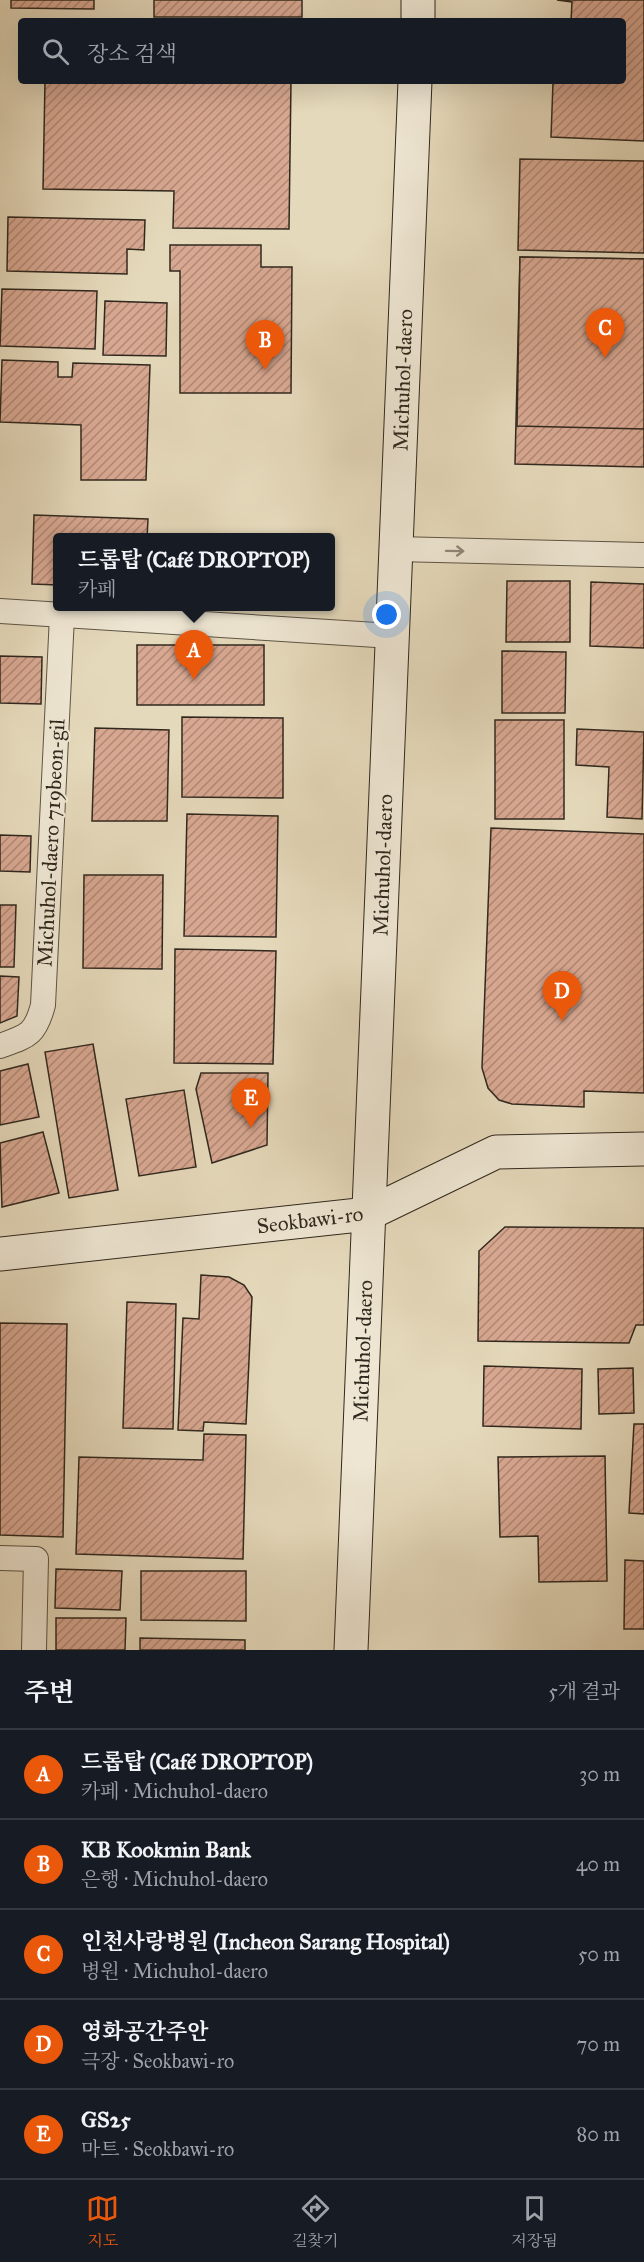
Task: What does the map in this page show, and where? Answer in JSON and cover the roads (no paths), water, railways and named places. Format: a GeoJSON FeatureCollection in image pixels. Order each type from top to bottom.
{"type":"FeatureCollection","features":[{"type":"Feature","properties":{"kind":"main road"},"geometry":{"type":"LineString","coordinates":[[418,0],[418,18]]}},
{"type":"Feature","properties":{"kind":"main road","name":"Michuhol-daero"},"geometry":{"type":"LineString","coordinates":[[351,1650],[415,84]]}},
{"type":"Feature","properties":{"kind":"main road","name":"Seokbawi-ro"},"geometry":{"type":"LineString","coordinates":[[0,1254],[368,1214],[496,1152],[644,1149]]}},
{"type":"Feature","properties":{"kind":"lane"},"geometry":{"type":"LineString","coordinates":[[396,549],[644,555]]}},
{"type":"Feature","properties":{"kind":"lane"},"geometry":{"type":"LineString","coordinates":[[0,611],[392,636]]}},
{"type":"Feature","properties":{"kind":"lane","name":"Michuhol-daero 719beon-gil"},"geometry":{"type":"LineString","coordinates":[[0,1046],[20,1039],[37,1027],[43,1005],[62,616]]}},
{"type":"Feature","properties":{"kind":"lane"},"geometry":{"type":"LineString","coordinates":[[0,1558],[36,1559],[34,1650]]}},
{"type":"Feature","properties":{"kind":"place","name":"인천사랑병원 (Incheon Sarang Hospital)"},"geometry":{"type":"Point","coordinates":[605,358]}},
{"type":"Feature","properties":{"kind":"place","name":"KB Kookmin Bank"},"geometry":{"type":"Point","coordinates":[265,370]}},
{"type":"Feature","properties":{"kind":"place","name":"드롭탑 (Café DROPTOP)"},"geometry":{"type":"Point","coordinates":[194,680]}},
{"type":"Feature","properties":{"kind":"place","name":"영화공간주안"},"geometry":{"type":"Point","coordinates":[562,1021]}},
{"type":"Feature","properties":{"kind":"place","name":"GS25"},"geometry":{"type":"Point","coordinates":[251,1128]}}]}
